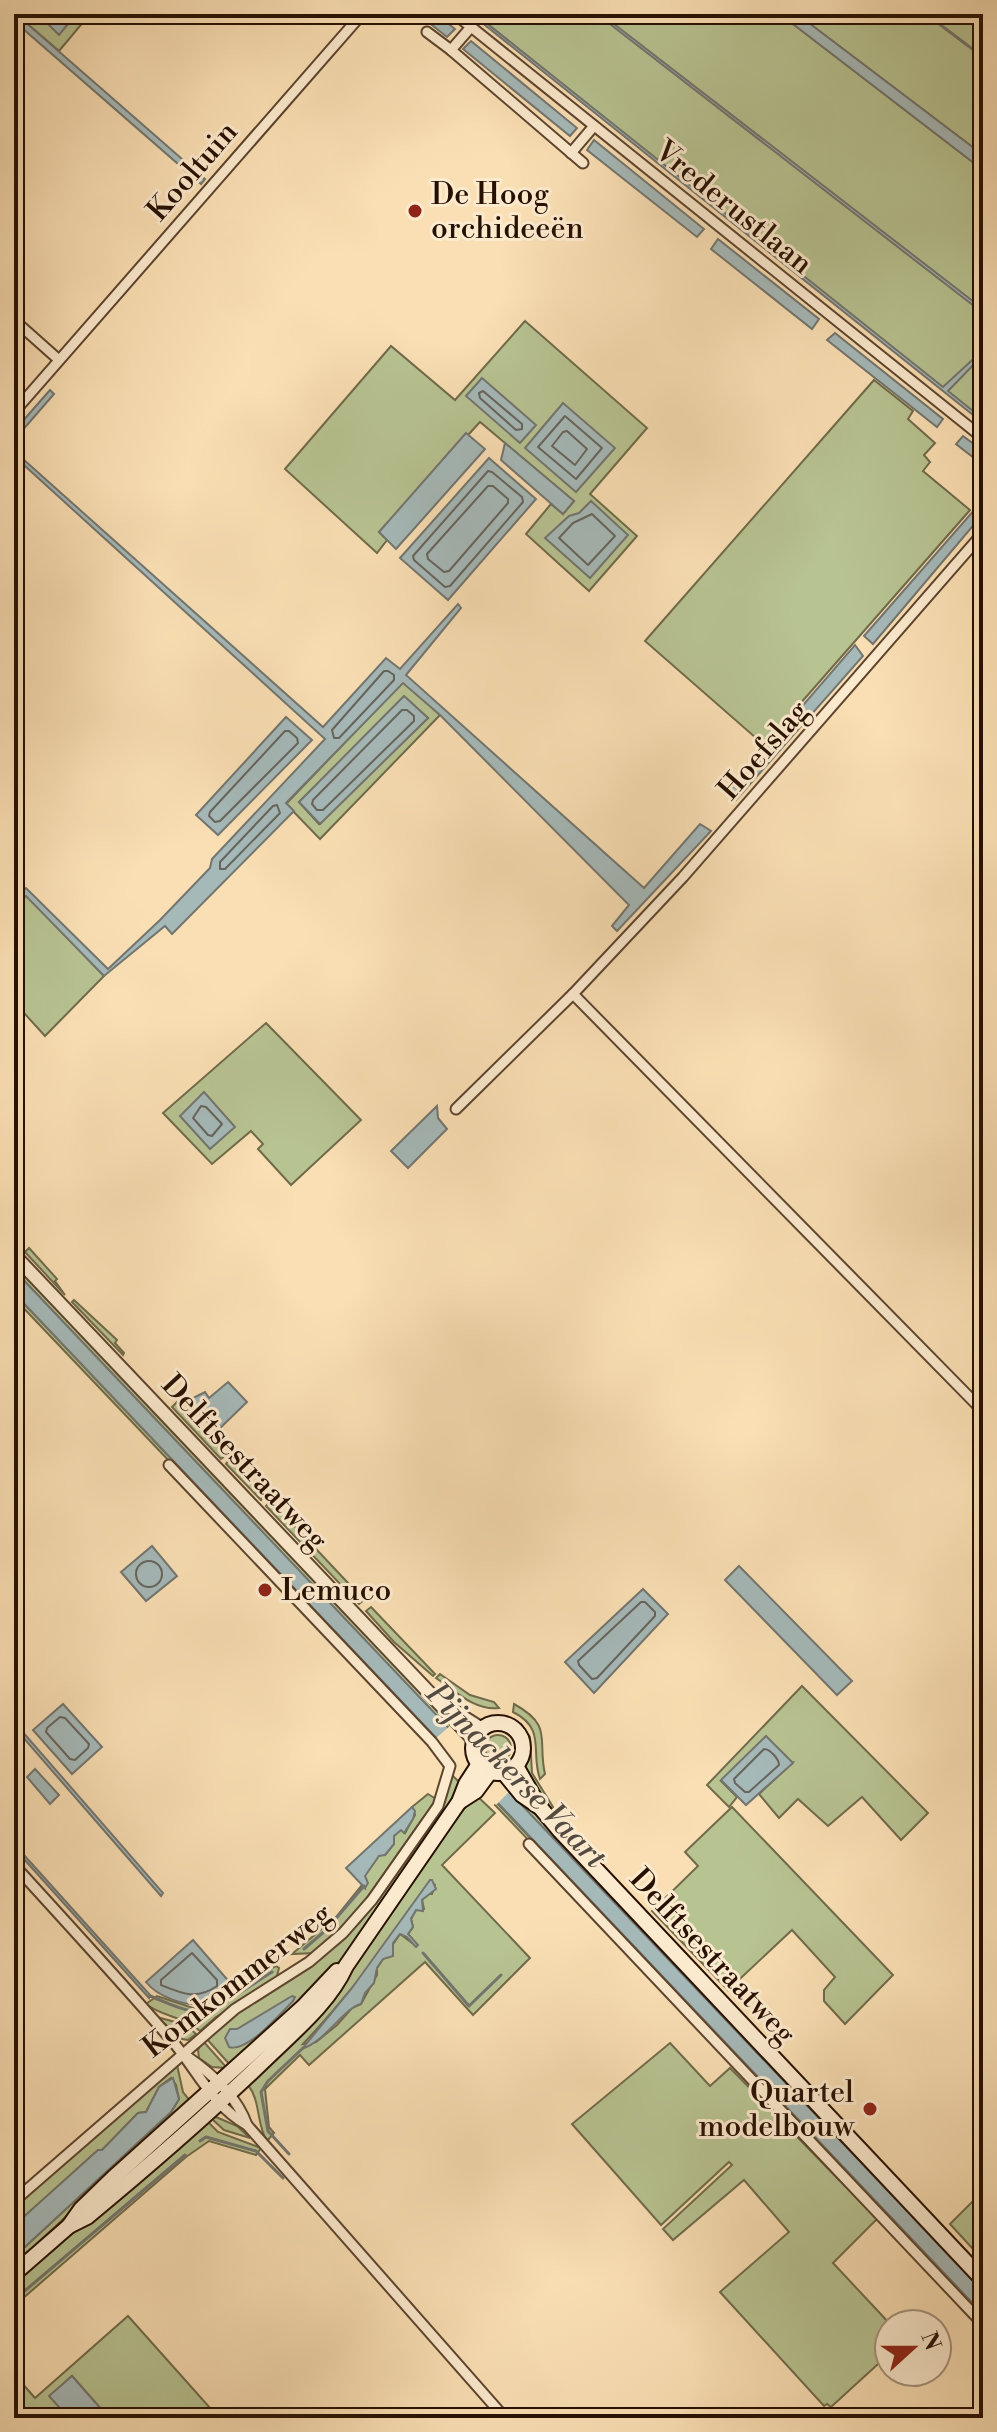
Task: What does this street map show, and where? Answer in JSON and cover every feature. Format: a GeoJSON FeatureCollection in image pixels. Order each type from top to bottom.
{"type":"FeatureCollection","features":[{"type":"Feature","properties":{"kind":"main road","name":"Komkommerweg"},"geometry":{"type":"LineString","coordinates":[[14,2274],[69,2226],[87,2217],[111,2197],[218,2093],[310,2017],[339,1981],[346,1966],[489,1759]]}},
{"type":"Feature","properties":{"kind":"main road","name":"Delftsestraatweg"},"geometry":{"type":"LineString","coordinates":[[489,1759],[539,1806],[983,2280]]}},
{"type":"Feature","properties":{"kind":"street","name":"Kooltuin"},"geometry":{"type":"LineString","coordinates":[[14,412],[362,14]]}},
{"type":"Feature","properties":{"kind":"street","name":"Vrederustlaan"},"geometry":{"type":"LineString","coordinates":[[455,14],[983,438]]}},
{"type":"Feature","properties":{"kind":"street"},"geometry":{"type":"LineString","coordinates":[[451,50],[471,27]]}},
{"type":"Feature","properties":{"kind":"street"},"geometry":{"type":"LineString","coordinates":[[427,32],[583,163]]}},
{"type":"Feature","properties":{"kind":"street"},"geometry":{"type":"LineString","coordinates":[[571,153],[594,126]]}},
{"type":"Feature","properties":{"kind":"street"},"geometry":{"type":"LineString","coordinates":[[14,320],[59,360]]}},
{"type":"Feature","properties":{"kind":"street","name":"Hoefslag"},"geometry":{"type":"LineString","coordinates":[[456,1109],[573,994],[683,877],[983,533]]}},
{"type":"Feature","properties":{"kind":"street"},"geometry":{"type":"LineString","coordinates":[[573,994],[983,1411]]}},
{"type":"Feature","properties":{"kind":"street","name":"Delftsestraatweg"},"geometry":{"type":"LineString","coordinates":[[14,1255],[416,1681],[441,1703],[489,1759]]}},
{"type":"Feature","properties":{"kind":"street","name":"Delftsestraatweg"},"geometry":{"type":"LineString","coordinates":[[169,1465],[432,1742],[450,1766]]}},
{"type":"Feature","properties":{"kind":"street","name":"Komkommerweg"},"geometry":{"type":"LineString","coordinates":[[14,2201],[235,2009],[309,1962],[343,1933],[372,1900],[438,1806],[450,1766]]}},
{"type":"Feature","properties":{"kind":"street","name":"Delftsestraatweg"},"geometry":{"type":"LineString","coordinates":[[529,1844],[983,2324]]}},
{"type":"Feature","properties":{"kind":"street"},"geometry":{"type":"LineString","coordinates":[[14,1865],[182,2053],[200,2065],[235,2118],[247,2125],[505,2418]]}},
{"type":"Feature","properties":{"kind":"green space"},"geometry":{"type":"Polygon","coordinates":[[[16,14],[49,14],[45,20],[59,34],[76,14],[90,14],[59,51],[16,14]]]}},
{"type":"Feature","properties":{"kind":"green space"},"geometry":{"type":"Polygon","coordinates":[[[475,14],[780,14],[983,170],[983,421],[475,14]]]}},
{"type":"Feature","properties":{"kind":"green space"},"geometry":{"type":"Polygon","coordinates":[[[797,14],[983,14],[983,155],[797,14]]]}},
{"type":"Feature","properties":{"kind":"green space"},"geometry":{"type":"Polygon","coordinates":[[[525,321],[647,428],[590,494],[637,536],[589,591],[526,534],[551,504],[563,514],[574,501],[480,422],[379,532],[387,540],[377,553],[285,469],[391,346],[455,400],[525,321]]]}},
{"type":"Feature","properties":{"kind":"green space"},"geometry":{"type":"Polygon","coordinates":[[[874,380],[913,411],[908,419],[935,443],[924,455],[930,462],[923,471],[970,510],[764,745],[645,641],[874,380]]]}},
{"type":"Feature","properties":{"kind":"green space"},"geometry":{"type":"Polygon","coordinates":[[[403,682],[440,715],[320,839],[286,804],[403,682]],[[405,697],[299,802],[319,824],[428,718],[405,697]]]}},
{"type":"Feature","properties":{"kind":"green space"},"geometry":{"type":"Polygon","coordinates":[[[26,895],[104,976],[45,1036],[14,1002],[14,906],[26,895]]]}},
{"type":"Feature","properties":{"kind":"green space"},"geometry":{"type":"Polygon","coordinates":[[[266,1023],[361,1120],[291,1185],[258,1149],[263,1144],[251,1131],[212,1164],[163,1113],[266,1023]]]}},
{"type":"Feature","properties":{"kind":"green space"},"geometry":{"type":"Polygon","coordinates":[[[29,1248],[57,1279],[55,1281],[65,1295],[25,1252],[29,1248]]]}},
{"type":"Feature","properties":{"kind":"green space"},"geometry":{"type":"Polygon","coordinates":[[[14,1264],[453,1725],[449,1730],[448,1754],[14,1298],[14,1293],[437,1739],[435,1714],[14,1270],[14,1264]]]}},
{"type":"Feature","properties":{"kind":"green space"},"geometry":{"type":"Polygon","coordinates":[[[74,1300],[117,1340],[115,1343],[123,1355],[72,1302],[74,1300]]]}},
{"type":"Feature","properties":{"kind":"green space"},"geometry":{"type":"Polygon","coordinates":[[[177,1402],[226,1455],[221,1459],[172,1407],[177,1402]]]}},
{"type":"Feature","properties":{"kind":"green space"},"geometry":{"type":"Polygon","coordinates":[[[230,1458],[266,1495],[261,1500],[226,1464],[230,1458]]]}},
{"type":"Feature","properties":{"kind":"green space"},"geometry":{"type":"Polygon","coordinates":[[[271,1501],[364,1600],[359,1604],[266,1506],[271,1501]]]}},
{"type":"Feature","properties":{"kind":"green space"},"geometry":{"type":"Polygon","coordinates":[[[371,1607],[435,1674],[433,1676],[394,1642],[366,1611],[371,1607]]]}},
{"type":"Feature","properties":{"kind":"green space"},"geometry":{"type":"Polygon","coordinates":[[[440,1674],[470,1695],[494,1702],[499,1708],[482,1706],[466,1699],[436,1678],[440,1674]]]}},
{"type":"Feature","properties":{"kind":"green space"},"geometry":{"type":"Polygon","coordinates":[[[802,1686],[928,1813],[901,1840],[862,1797],[828,1826],[798,1799],[779,1818],[759,1794],[792,1763],[721,1781],[737,1797],[729,1807],[707,1785],[802,1686]]]}},
{"type":"Feature","properties":{"kind":"green space"},"geometry":{"type":"Polygon","coordinates":[[[514,1704],[535,1719],[542,1734],[545,1774],[540,1779],[534,1734],[524,1719],[513,1712],[514,1704]]]}},
{"type":"Feature","properties":{"kind":"green space"},"geometry":{"type":"Polygon","coordinates":[[[521,1724],[530,1737],[532,1773],[561,1824],[524,1770],[525,1743],[518,1727],[521,1724]]]}},
{"type":"Feature","properties":{"kind":"green space"},"geometry":{"type":"Polygon","coordinates":[[[498,1735],[508,1738],[511,1748],[508,1758],[498,1761],[488,1758],[485,1748],[488,1738],[498,1735]]]}},
{"type":"Feature","properties":{"kind":"green space"},"geometry":{"type":"Polygon","coordinates":[[[453,1776],[461,1784],[441,1818],[344,1957],[314,1990],[231,2066],[206,2038],[235,2014],[311,1967],[360,1922],[443,1802],[453,1776]]]}},
{"type":"Feature","properties":{"kind":"green space"},"geometry":{"type":"Polygon","coordinates":[[[512,1789],[983,2287],[983,2291],[509,1792],[512,1789]]]}},
{"type":"Feature","properties":{"kind":"green space"},"geometry":{"type":"Polygon","coordinates":[[[428,1794],[436,1799],[356,1913],[314,1953],[292,1954],[337,1916],[362,1885],[365,1888],[364,1876],[379,1855],[385,1855],[394,1844],[394,1836],[401,1829],[405,1833],[415,1815],[412,1807],[428,1794]]]}},
{"type":"Feature","properties":{"kind":"green space"},"geometry":{"type":"Polygon","coordinates":[[[476,1795],[495,1813],[442,1865],[530,1958],[473,2015],[425,1962],[309,2065],[300,2055],[265,2089],[269,2127],[274,2133],[267,2141],[255,2098],[248,2085],[340,1985],[476,1795]],[[422,1900],[303,2044],[316,2042],[352,2008],[361,2004],[377,1975],[377,1968],[400,1934],[417,1945],[408,1934],[413,1927],[411,1919],[416,1910],[424,1909],[422,1900]]]}},
{"type":"Feature","properties":{"kind":"green space"},"geometry":{"type":"Polygon","coordinates":[[[497,1803],[983,2314],[983,2318],[495,1805],[497,1803]]]}},
{"type":"Feature","properties":{"kind":"green space"},"geometry":{"type":"Polygon","coordinates":[[[732,1807],[893,1975],[845,2024],[824,2001],[824,1990],[835,1977],[792,1930],[728,1990],[652,1911],[698,1866],[685,1852],[732,1807]]]}},
{"type":"Feature","properties":{"kind":"green space"},"geometry":{"type":"Polygon","coordinates":[[[276,1966],[279,1968],[276,1980],[216,2017],[200,2031],[146,2004],[157,1996],[196,2009],[207,2006],[276,1966]]]}},
{"type":"Feature","properties":{"kind":"green space"},"geometry":{"type":"Polygon","coordinates":[[[157,2017],[186,2025],[196,2034],[188,2040],[182,2039],[157,2017]]]}},
{"type":"Feature","properties":{"kind":"green space"},"geometry":{"type":"Polygon","coordinates":[[[203,2041],[227,2068],[212,2067],[199,2058],[198,2050],[203,2041]]]}},
{"type":"Feature","properties":{"kind":"green space"},"geometry":{"type":"Polygon","coordinates":[[[670,2043],[710,2086],[730,2068],[877,2219],[833,2263],[875,2308],[873,2369],[831,2407],[827,2404],[824,2406],[720,2292],[789,2232],[744,2180],[673,2240],[663,2229],[732,2165],[729,2162],[661,2225],[572,2124],[670,2043]]]}},
{"type":"Feature","properties":{"kind":"green space"},"geometry":{"type":"Polygon","coordinates":[[[177,2065],[183,2092],[190,2101],[14,2265],[14,2257],[171,2112],[179,2099],[171,2078],[159,2087],[146,2112],[138,2113],[102,2150],[98,2150],[14,2227],[14,2211],[20,2202],[177,2065]]]}},
{"type":"Feature","properties":{"kind":"green space"},"geometry":{"type":"Polygon","coordinates":[[[216,2117],[237,2126],[250,2138],[224,2130],[211,2118],[216,2117]]]}},
{"type":"Feature","properties":{"kind":"green space"},"geometry":{"type":"Polygon","coordinates":[[[206,2120],[218,2132],[261,2148],[256,2155],[209,2141],[186,2157],[14,2306],[14,2283],[206,2120]]]}},
{"type":"Feature","properties":{"kind":"green space"},"geometry":{"type":"Polygon","coordinates":[[[976,2198],[983,2204],[983,2260],[950,2224],[976,2198]]]}},
{"type":"Feature","properties":{"kind":"green space"},"geometry":{"type":"Polygon","coordinates":[[[128,2316],[219,2418],[109,2418],[72,2376],[50,2396],[69,2418],[14,2418],[14,2374],[35,2398],[128,2316]]]}},
{"type":"Feature","properties":{"kind":"water"},"geometry":{"type":"Polygon","coordinates":[[[14,14],[205,179],[201,184],[14,21],[14,14]]]}},
{"type":"Feature","properties":{"kind":"water"},"geometry":{"type":"Polygon","coordinates":[[[49,14],[76,14],[59,35],[44,20],[49,14]]]}},
{"type":"Feature","properties":{"kind":"water"},"geometry":{"type":"Polygon","coordinates":[[[418,14],[436,14],[455,29],[447,37],[418,14]]]}},
{"type":"Feature","properties":{"kind":"water"},"geometry":{"type":"Polygon","coordinates":[[[471,14],[475,14],[943,387],[983,350],[983,355],[948,391],[983,419],[983,423],[471,14]]]}},
{"type":"Feature","properties":{"kind":"water"},"geometry":{"type":"Polygon","coordinates":[[[597,14],[601,14],[983,309],[983,313],[597,14]]]}},
{"type":"Feature","properties":{"kind":"water"},"geometry":{"type":"Polygon","coordinates":[[[780,14],[797,14],[983,155],[983,170],[780,14]]]}},
{"type":"Feature","properties":{"kind":"water"},"geometry":{"type":"Polygon","coordinates":[[[471,41],[577,128],[570,136],[463,49],[471,41]]]}},
{"type":"Feature","properties":{"kind":"water"},"geometry":{"type":"Polygon","coordinates":[[[594,140],[704,229],[697,237],[587,150],[594,140]]]}},
{"type":"Feature","properties":{"kind":"water"},"geometry":{"type":"Polygon","coordinates":[[[718,239],[819,319],[812,329],[711,249],[718,239]]]}},
{"type":"Feature","properties":{"kind":"water"},"geometry":{"type":"Polygon","coordinates":[[[835,333],[943,419],[937,427],[827,340],[835,333]]]}},
{"type":"Feature","properties":{"kind":"water"},"geometry":{"type":"Polygon","coordinates":[[[482,378],[536,425],[520,443],[466,396],[482,378]]]}},
{"type":"Feature","properties":{"kind":"water"},"geometry":{"type":"Polygon","coordinates":[[[50,390],[54,394],[14,440],[14,431],[50,390]]]}},
{"type":"Feature","properties":{"kind":"water"},"geometry":{"type":"Polygon","coordinates":[[[563,403],[615,448],[576,492],[525,448],[563,403]]]}},
{"type":"Feature","properties":{"kind":"water"},"geometry":{"type":"Polygon","coordinates":[[[466,433],[485,449],[396,549],[379,532],[466,433]]]}},
{"type":"Feature","properties":{"kind":"water"},"geometry":{"type":"Polygon","coordinates":[[[963,436],[983,451],[983,465],[956,444],[963,436]]]}},
{"type":"Feature","properties":{"kind":"water"},"geometry":{"type":"Polygon","coordinates":[[[505,443],[574,501],[563,514],[501,460],[505,443]]]}},
{"type":"Feature","properties":{"kind":"water"},"geometry":{"type":"Polygon","coordinates":[[[14,451],[323,727],[386,658],[400,669],[458,604],[461,608],[406,675],[644,888],[700,824],[711,831],[617,931],[612,926],[629,905],[440,715],[403,683],[286,803],[294,811],[172,934],[165,926],[104,976],[26,896],[14,906],[14,898],[26,888],[108,969],[210,868],[212,859],[325,739],[14,456],[14,451]]]}},
{"type":"Feature","properties":{"kind":"water"},"geometry":{"type":"Polygon","coordinates":[[[489,458],[536,499],[448,600],[400,558],[489,458]]]}},
{"type":"Feature","properties":{"kind":"water"},"geometry":{"type":"Polygon","coordinates":[[[983,500],[983,514],[873,644],[864,636],[983,500]]]}},
{"type":"Feature","properties":{"kind":"water"},"geometry":{"type":"Polygon","coordinates":[[[591,501],[628,535],[590,578],[545,538],[591,501]]]}},
{"type":"Feature","properties":{"kind":"water"},"geometry":{"type":"Polygon","coordinates":[[[855,645],[863,656],[736,800],[728,792],[855,645]]]}},
{"type":"Feature","properties":{"kind":"water"},"geometry":{"type":"Polygon","coordinates":[[[404,696],[428,718],[320,824],[299,802],[404,696]]]}},
{"type":"Feature","properties":{"kind":"water"},"geometry":{"type":"Polygon","coordinates":[[[286,717],[312,740],[218,835],[196,815],[286,717]]]}},
{"type":"Feature","properties":{"kind":"water"},"geometry":{"type":"Polygon","coordinates":[[[204,1092],[235,1127],[210,1149],[180,1116],[204,1092]]]}},
{"type":"Feature","properties":{"kind":"water"},"geometry":{"type":"Polygon","coordinates":[[[437,1106],[438,1118],[447,1129],[408,1168],[391,1151],[437,1106]]]}},
{"type":"Feature","properties":{"kind":"water"},"geometry":{"type":"Polygon","coordinates":[[[14,1270],[983,2291],[983,2314],[14,1293],[14,1270]]]}},
{"type":"Feature","properties":{"kind":"water"},"geometry":{"type":"Polygon","coordinates":[[[228,1382],[247,1402],[217,1431],[187,1401],[205,1392],[209,1398],[228,1382]]]}},
{"type":"Feature","properties":{"kind":"water"},"geometry":{"type":"Polygon","coordinates":[[[152,1546],[177,1576],[146,1601],[121,1572],[152,1546]]]}},
{"type":"Feature","properties":{"kind":"water"},"geometry":{"type":"Polygon","coordinates":[[[739,1566],[852,1681],[837,1695],[725,1580],[739,1566]]]}},
{"type":"Feature","properties":{"kind":"water"},"geometry":{"type":"Polygon","coordinates":[[[643,1589],[668,1614],[594,1693],[565,1662],[643,1589]]]}},
{"type":"Feature","properties":{"kind":"water"},"geometry":{"type":"Polygon","coordinates":[[[63,1704],[102,1747],[72,1774],[33,1730],[63,1704]]]}},
{"type":"Feature","properties":{"kind":"water"},"geometry":{"type":"Polygon","coordinates":[[[14,1722],[163,1893],[161,1896],[14,1727],[14,1722]]]}},
{"type":"Feature","properties":{"kind":"water"},"geometry":{"type":"Polygon","coordinates":[[[766,1736],[793,1763],[746,1805],[721,1780],[766,1736]]]}},
{"type":"Feature","properties":{"kind":"water"},"geometry":{"type":"Polygon","coordinates":[[[35,1769],[59,1795],[50,1804],[27,1777],[35,1769]]]}},
{"type":"Feature","properties":{"kind":"water"},"geometry":{"type":"Polygon","coordinates":[[[412,1807],[415,1811],[413,1819],[404,1833],[401,1830],[394,1836],[394,1844],[385,1855],[379,1856],[365,1876],[368,1883],[365,1888],[346,1868],[412,1807]]]}},
{"type":"Feature","properties":{"kind":"water"},"geometry":{"type":"Polygon","coordinates":[[[14,1844],[150,1995],[149,1998],[14,1848],[14,1844]]]}},
{"type":"Feature","properties":{"kind":"water"},"geometry":{"type":"Polygon","coordinates":[[[430,1880],[436,1889],[422,1900],[423,1911],[416,1910],[411,1919],[413,1927],[408,1934],[418,1945],[416,1947],[400,1934],[393,1943],[393,1956],[383,1959],[377,1968],[374,1983],[361,2004],[302,2049],[352,1988],[430,1880]]]}},
{"type":"Feature","properties":{"kind":"water"},"geometry":{"type":"Polygon","coordinates":[[[193,1940],[232,1985],[205,2003],[189,2004],[172,2000],[146,1982],[193,1940]]]}},
{"type":"Feature","properties":{"kind":"water"},"geometry":{"type":"Polygon","coordinates":[[[295,1997],[293,2001],[254,2039],[229,2047],[225,2038],[230,2029],[237,2029],[295,1997]]]}},
{"type":"Feature","properties":{"kind":"water"},"geometry":{"type":"Polygon","coordinates":[[[173,2078],[179,2099],[171,2112],[14,2257],[14,2227],[19,2221],[98,2150],[102,2150],[138,2113],[146,2112],[159,2087],[173,2078]]]}},
{"type":"Feature","properties":{"kind":"water"},"geometry":{"type":"Polygon","coordinates":[[[72,2376],[109,2418],[69,2418],[49,2396],[72,2376]]]}},
{"type":"Feature","properties":{"kind":"pier"},"geometry":{"type":"Polygon","coordinates":[[[450,1726],[511,1790],[496,1805],[434,1740],[450,1726]]]}},
{"type":"Feature","properties":{"kind":"waterway"},"geometry":{"type":"LineString","coordinates":[[926,14],[983,57]]}},
{"type":"Feature","properties":{"kind":"waterway"},"geometry":{"type":"LineString","coordinates":[[304,1949],[326,1930],[364,1886]]}},
{"type":"Feature","properties":{"kind":"waterway"},"geometry":{"type":"LineString","coordinates":[[423,1953],[469,2006],[501,1975]]}},
{"type":"Feature","properties":{"kind":"waterway"},"geometry":{"type":"LineString","coordinates":[[150,1996],[181,2009],[201,2011],[222,2003],[272,1972]]}},
{"type":"Feature","properties":{"kind":"waterway"},"geometry":{"type":"LineString","coordinates":[[289,2154],[268,2131],[261,2092],[268,2081],[303,2048]]}},
{"type":"Feature","properties":{"kind":"waterway"},"geometry":{"type":"LineString","coordinates":[[200,2141],[206,2137],[256,2151],[283,2178]]}},
{"type":"Feature","properties":{"kind":"waterway"},"geometry":{"type":"LineString","coordinates":[[14,2300],[185,2155]]}},
{"type":"Feature","properties":{"kind":"place","name":"De Hoog orchideeën"},"geometry":{"type":"Point","coordinates":[415,211]}},
{"type":"Feature","properties":{"kind":"place","name":"Lemuco"},"geometry":{"type":"Point","coordinates":[265,1590]}},
{"type":"Feature","properties":{"kind":"place","name":"Quartel modelbouw"},"geometry":{"type":"Point","coordinates":[870,2109]}},
{"type":"Feature","properties":{"kind":"water label","name":"Pijnackerse Vaart"},"geometry":{"type":"Point","coordinates":[517,1775]}}]}
